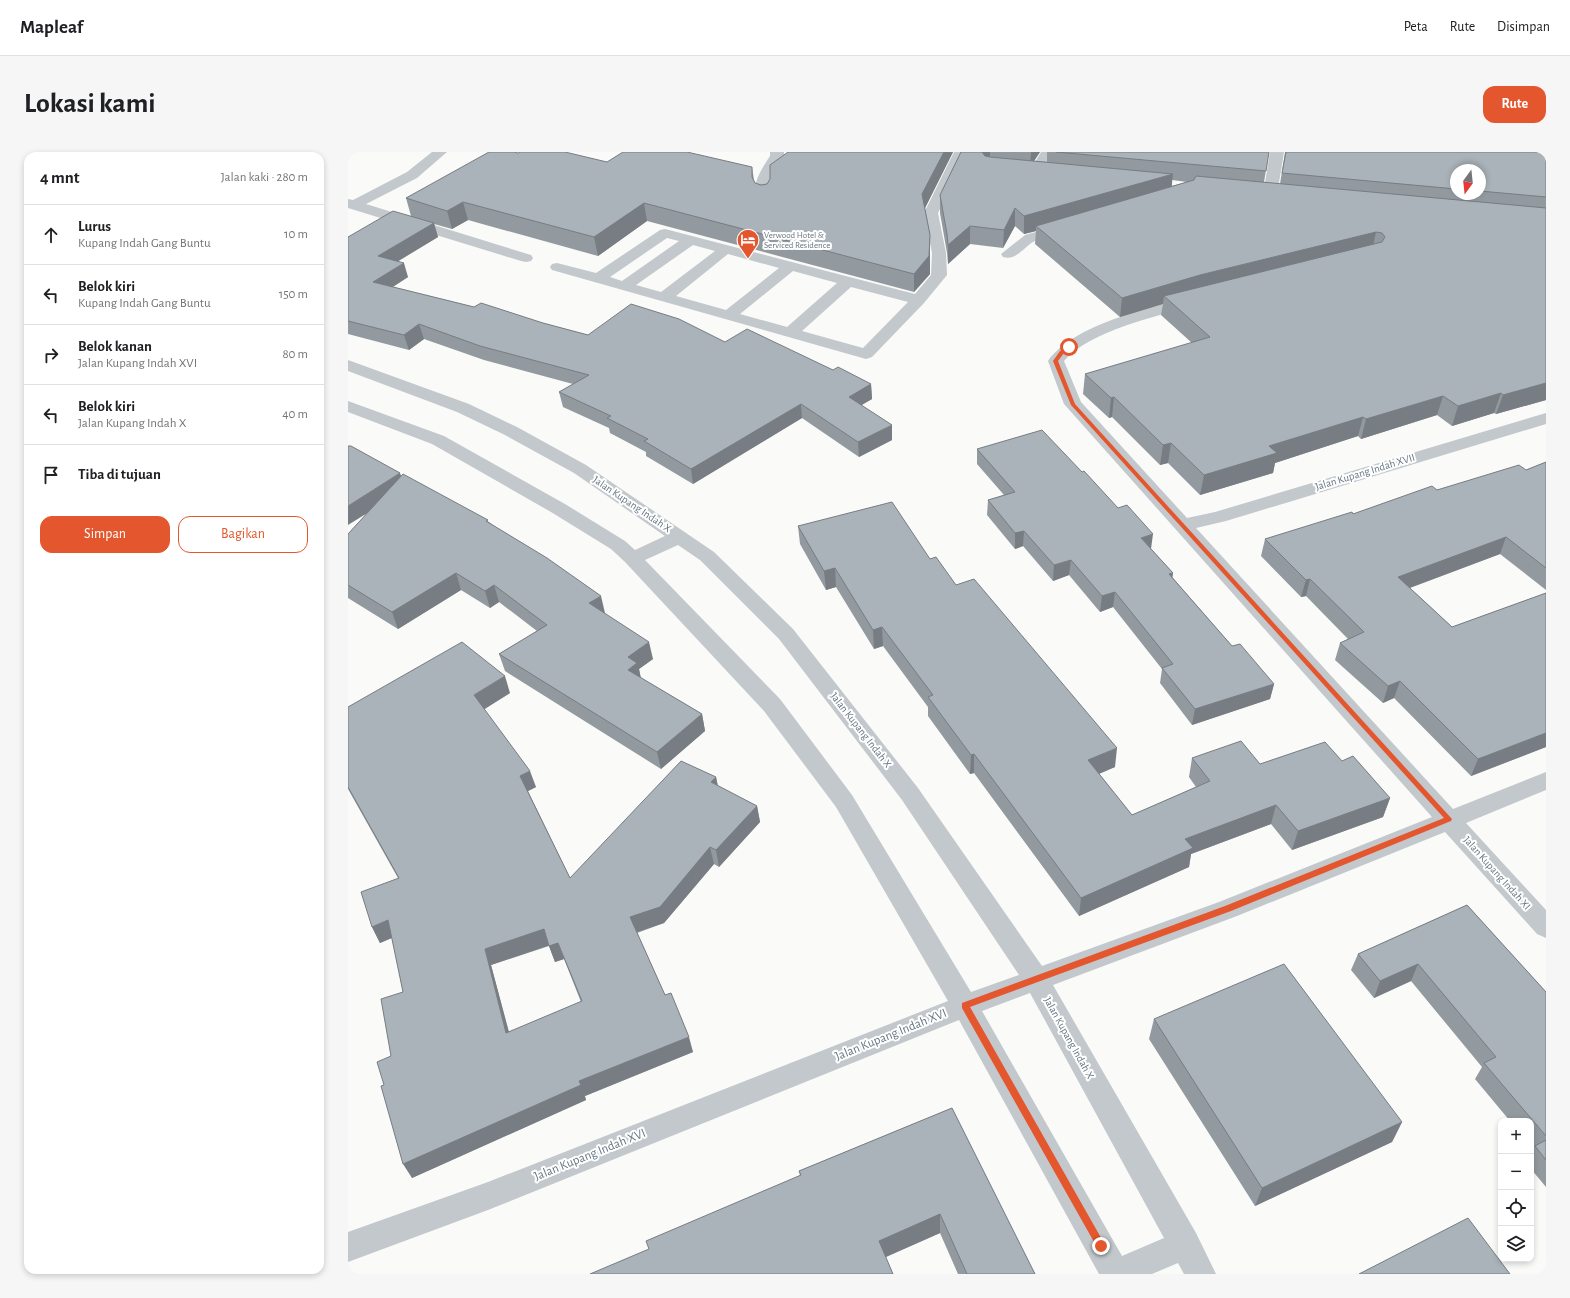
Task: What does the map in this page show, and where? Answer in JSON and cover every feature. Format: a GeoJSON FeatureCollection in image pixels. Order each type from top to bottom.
{"type":"FeatureCollection","features":[{"type":"Feature","properties":{"kind":"street"},"geometry":{"type":"LineString","coordinates":[[351,204],[412,175],[440,152]]}},
{"type":"Feature","properties":{"kind":"street"},"geometry":{"type":"LineString","coordinates":[[763,197],[763,179],[777,156],[777,152]]}},
{"type":"Feature","properties":{"kind":"street"},"geometry":{"type":"LineString","coordinates":[[557,267],[866,354],[919,300],[939,276],[940,253],[931,213],[961,152]]}},
{"type":"Feature","properties":{"kind":"street"},"geometry":{"type":"LineString","coordinates":[[1035,174],[1048,152]]}},
{"type":"Feature","properties":{"kind":"street"},"geometry":{"type":"LineString","coordinates":[[1270,195],[1277,152]]}},
{"type":"Feature","properties":{"kind":"street"},"geometry":{"type":"LineString","coordinates":[[1020,172],[1050,175]]}},
{"type":"Feature","properties":{"kind":"street"},"geometry":{"type":"LineString","coordinates":[[1254,194],[1286,197]]}},
{"type":"Feature","properties":{"kind":"street"},"geometry":{"type":"LineString","coordinates":[[351,204],[526,258]]}},
{"type":"Feature","properties":{"kind":"street"},"geometry":{"type":"LineString","coordinates":[[1008,254],[1030,238],[1079,224]]}},
{"type":"Feature","properties":{"kind":"street"},"geometry":{"type":"LineString","coordinates":[[599,278],[665,233],[919,300]]}},
{"type":"Feature","properties":{"kind":"street"},"geometry":{"type":"LineString","coordinates":[[624,286],[691,240]]}},
{"type":"Feature","properties":{"kind":"street"},"geometry":{"type":"LineString","coordinates":[[664,297],[726,249]]}},
{"type":"Feature","properties":{"kind":"street"},"geometry":{"type":"LineString","coordinates":[[729,315],[791,266]]}},
{"type":"Feature","properties":{"kind":"street"},"geometry":{"type":"LineString","coordinates":[[790,333],[849,281]]}},
{"type":"Feature","properties":{"kind":"street","name":"Jalan Kupang Indah XI"},"geometry":{"type":"LineString","coordinates":[[1209,297],[1142,315],[1096,333],[1062,352],[1056,361],[1079,410],[1546,927]]}},
{"type":"Feature","properties":{"kind":"street","name":"Jalan Kupang Indah X"},"geometry":{"type":"LineString","coordinates":[[348,365],[463,408],[511,430],[580,469],[707,556],[786,634],[910,794],[1036,979],[1201,1274]]}},
{"type":"Feature","properties":{"kind":"street"},"geometry":{"type":"LineString","coordinates":[[348,406],[438,440],[558,508],[618,545],[632,558],[772,705],[844,801],[965,1006],[1116,1274],[1178,1232]]}},
{"type":"Feature","properties":{"kind":"street","name":"Jalan Kupang Indah XVII"},"geometry":{"type":"LineString","coordinates":[[1184,525],[1219,517],[1546,418]]}},
{"type":"Feature","properties":{"kind":"street"},"geometry":{"type":"LineString","coordinates":[[632,558],[681,537]]}},
{"type":"Feature","properties":{"kind":"street","name":"Jalan Kupang Indah XVI"},"geometry":{"type":"LineString","coordinates":[[348,1247],[488,1196],[965,1006],[1228,908],[1546,781]]}},
{"type":"Feature","properties":{"kind":"building"},"geometry":{"type":"Polygon","coordinates":[[[489,152],[565,152],[607,162],[623,152],[687,152],[752,167],[752,177],[755,183],[761,185],[767,184],[770,179],[770,165],[788,152],[944,152],[922,194],[930,235],[929,256],[914,274],[644,203],[594,237],[463,202],[447,211],[406,198],[489,152]]]}},
{"type":"Feature","properties":{"kind":"building"},"geometry":{"type":"Polygon","coordinates":[[[961,152],[982,152],[985,156],[990,157],[1173,174],[1024,216],[1015,208],[1004,230],[970,226],[948,245],[940,195],[961,152]]]}},
{"type":"Feature","properties":{"kind":"building"},"geometry":{"type":"Polygon","coordinates":[[[1056,152],[1269,152],[1266,171],[1056,152]]]}},
{"type":"Feature","properties":{"kind":"building"},"geometry":{"type":"Polygon","coordinates":[[[1286,152],[1546,152],[1546,197],[1486,192],[1486,164],[1450,164],[1450,188],[1282,173],[1286,152]]]}},
{"type":"Feature","properties":{"kind":"building"},"geometry":{"type":"Polygon","coordinates":[[[1196,176],[1546,208],[1546,383],[1503,395],[1501,393],[1458,406],[1443,396],[1366,419],[1363,417],[1269,446],[1277,453],[1204,475],[1171,443],[1163,445],[1114,397],[1111,398],[1085,374],[1210,337],[1164,296],[1382,242],[1385,237],[1382,233],[1376,232],[1200,275],[1122,298],[1036,226],[1194,180],[1196,176]]]}},
{"type":"Feature","properties":{"kind":"building"},"geometry":{"type":"Polygon","coordinates":[[[393,211],[434,223],[378,256],[404,263],[373,282],[474,307],[481,303],[543,323],[588,335],[631,304],[679,319],[725,342],[747,329],[833,370],[838,367],[871,384],[849,397],[892,425],[858,442],[801,404],[691,469],[644,441],[648,439],[607,418],[611,416],[559,392],[589,375],[480,346],[419,324],[404,335],[348,321],[348,237],[393,211]]]}},
{"type":"Feature","properties":{"kind":"building"},"geometry":{"type":"Polygon","coordinates":[[[1042,430],[1082,472],[1084,471],[1118,508],[1127,505],[1153,534],[1141,538],[1173,573],[1169,574],[1232,646],[1240,644],[1274,684],[1195,709],[1162,668],[1173,664],[1115,592],[1102,596],[1071,560],[1054,565],[1024,531],[1015,533],[988,500],[1015,492],[977,449],[1042,430]]]}},
{"type":"Feature","properties":{"kind":"building"},"geometry":{"type":"Polygon","coordinates":[[[348,446],[351,446],[400,473],[348,506],[348,446]]]}},
{"type":"Feature","properties":{"kind":"building"},"geometry":{"type":"Polygon","coordinates":[[[1546,462],[1546,568],[1506,537],[1398,577],[1452,627],[1546,593],[1546,733],[1478,759],[1400,681],[1388,686],[1340,643],[1364,632],[1310,579],[1306,580],[1265,539],[1352,512],[1353,514],[1432,486],[1437,490],[1519,465],[1526,470],[1546,462]]]}},
{"type":"Feature","properties":{"kind":"building"},"geometry":{"type":"Polygon","coordinates":[[[403,474],[488,520],[486,521],[547,558],[601,596],[589,603],[649,642],[628,657],[637,663],[628,670],[702,714],[657,752],[499,654],[547,625],[494,585],[485,591],[456,573],[392,612],[348,585],[348,534],[403,474]]]}},
{"type":"Feature","properties":{"kind":"building"},"geometry":{"type":"Polygon","coordinates":[[[892,502],[930,559],[936,557],[956,585],[974,579],[1117,748],[1088,760],[1132,815],[1210,781],[1192,758],[1241,741],[1260,764],[1325,742],[1342,761],[1353,756],[1390,798],[1298,831],[1276,805],[1185,839],[1193,848],[1081,898],[974,754],[971,755],[928,697],[933,695],[882,627],[873,630],[835,568],[824,571],[798,526],[892,502]]]}},
{"type":"Feature","properties":{"kind":"building"},"geometry":{"type":"Polygon","coordinates":[[[462,642],[505,676],[474,695],[530,771],[520,776],[570,878],[681,761],[716,777],[711,782],[757,806],[716,850],[710,847],[660,907],[630,917],[665,995],[671,993],[689,1037],[579,1081],[581,1085],[403,1164],[381,1086],[384,1085],[377,1062],[391,1056],[381,999],[403,992],[388,920],[372,927],[361,892],[399,878],[348,787],[348,707],[462,642]],[[544,929],[485,949],[506,1033],[582,1001],[558,943],[549,946],[544,929]]]}},
{"type":"Feature","properties":{"kind":"building"},"geometry":{"type":"Polygon","coordinates":[[[1467,905],[1546,992],[1546,1136],[1534,1122],[1534,1118],[1531,1118],[1484,1063],[1496,1057],[1418,964],[1380,981],[1358,954],[1467,905]]]}},
{"type":"Feature","properties":{"kind":"building"},"geometry":{"type":"Polygon","coordinates":[[[1284,964],[1402,1122],[1262,1188],[1154,1019],[1284,964]]]}},
{"type":"Feature","properties":{"kind":"building"},"geometry":{"type":"Polygon","coordinates":[[[952,1108],[1035,1274],[967,1274],[940,1214],[879,1241],[893,1274],[590,1274],[649,1249],[646,1241],[801,1175],[799,1171],[952,1108]]]}},
{"type":"Feature","properties":{"kind":"building"},"geometry":{"type":"Polygon","coordinates":[[[1546,1140],[1546,1160],[1535,1146],[1546,1140]]]}},
{"type":"Feature","properties":{"kind":"building"},"geometry":{"type":"Polygon","coordinates":[[[1468,1218],[1498,1258],[1498,1262],[1501,1262],[1510,1274],[1359,1274],[1468,1218]]]}},
{"type":"Feature","properties":{"kind":"place","name":"Verwood Hotel & Serviced Residence"},"geometry":{"type":"Point","coordinates":[748,260]}},
{"type":"Feature","properties":{"kind":"route"},"geometry":{"type":"LineString","coordinates":[[1069,347],[1058,356],[1056,361],[1073,404],[1449,819],[1228,908],[965,1006],[1101,1246]]}}]}
